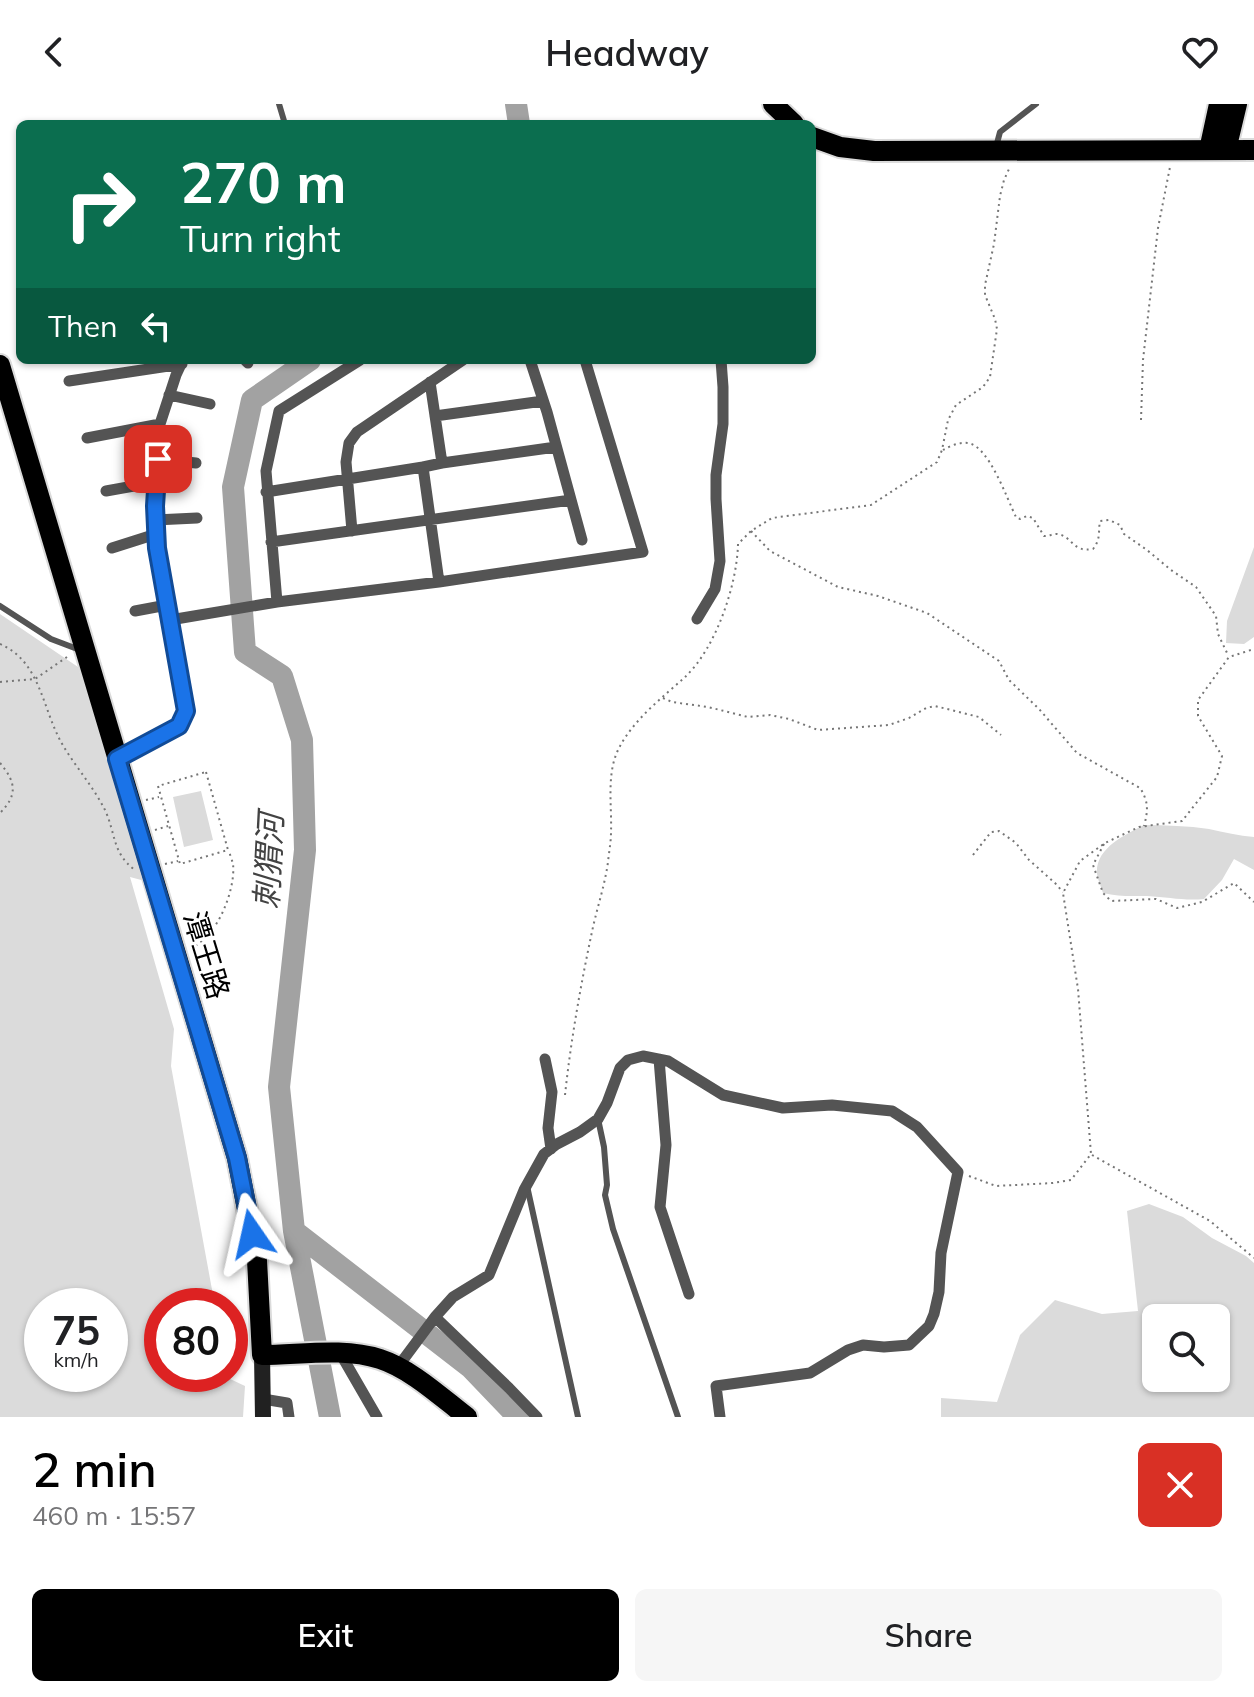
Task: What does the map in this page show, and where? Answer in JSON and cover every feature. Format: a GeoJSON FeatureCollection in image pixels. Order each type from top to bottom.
{"type":"FeatureCollection","features":[{"type":"Feature","properties":{"kind":"highway"},"geometry":{"type":"LineString","coordinates":[[773,104],[790,120]]}},
{"type":"Feature","properties":{"kind":"highway"},"geometry":{"type":"LineString","coordinates":[[1217,150],[1219,104]]}},
{"type":"Feature","properties":{"kind":"highway"},"geometry":{"type":"LineString","coordinates":[[1217,150],[1237,104]]}},
{"type":"Feature","properties":{"kind":"highway"},"geometry":{"type":"LineString","coordinates":[[816,138],[840,147],[874,151],[1254,150]]}},
{"type":"Feature","properties":{"kind":"highway","name":"潭王路"},"geometry":{"type":"LineString","coordinates":[[0,365],[80,650],[117,759],[237,1158],[257,1260],[262,1355]]}},
{"type":"Feature","properties":{"kind":"highway"},"geometry":{"type":"LineString","coordinates":[[262,1355],[340,1353],[380,1359],[413,1376],[467,1417]]}},
{"type":"Feature","properties":{"kind":"main road"},"geometry":{"type":"LineString","coordinates":[[262,1355],[263,1417]]}},
{"type":"Feature","properties":{"kind":"street"},"geometry":{"type":"LineString","coordinates":[[69,381],[170,364]]}},
{"type":"Feature","properties":{"kind":"street"},"geometry":{"type":"LineString","coordinates":[[117,759],[179,726],[186,711],[157,548],[155,520],[160,424],[181,364]]}},
{"type":"Feature","properties":{"kind":"street"},"geometry":{"type":"LineString","coordinates":[[277,602],[266,471],[279,411],[354,364]]}},
{"type":"Feature","properties":{"kind":"street"},"geometry":{"type":"LineString","coordinates":[[352,531],[346,462],[349,443],[357,432],[457,364]]}},
{"type":"Feature","properties":{"kind":"street"},"geometry":{"type":"LineString","coordinates":[[531,364],[582,540]]}},
{"type":"Feature","properties":{"kind":"street"},"geometry":{"type":"LineString","coordinates":[[170,620],[277,602],[643,552],[586,364]]}},
{"type":"Feature","properties":{"kind":"street"},"geometry":{"type":"LineString","coordinates":[[697,619],[715,589],[720,561],[716,475],[723,424],[721,364]]}},
{"type":"Feature","properties":{"kind":"street"},"geometry":{"type":"LineString","coordinates":[[430,382],[442,463]]}},
{"type":"Feature","properties":{"kind":"street"},"geometry":{"type":"LineString","coordinates":[[169,395],[210,404]]}},
{"type":"Feature","properties":{"kind":"street"},"geometry":{"type":"LineString","coordinates":[[435,416],[543,401]]}},
{"type":"Feature","properties":{"kind":"street"},"geometry":{"type":"LineString","coordinates":[[87,438],[160,424]]}},
{"type":"Feature","properties":{"kind":"street"},"geometry":{"type":"LineString","coordinates":[[266,492],[556,447]]}},
{"type":"Feature","properties":{"kind":"street"},"geometry":{"type":"LineString","coordinates":[[158,459],[196,463]]}},
{"type":"Feature","properties":{"kind":"street"},"geometry":{"type":"LineString","coordinates":[[423,467],[439,582]]}},
{"type":"Feature","properties":{"kind":"street"},"geometry":{"type":"LineString","coordinates":[[106,491],[156,482]]}},
{"type":"Feature","properties":{"kind":"street"},"geometry":{"type":"LineString","coordinates":[[271,542],[571,500]]}},
{"type":"Feature","properties":{"kind":"street"},"geometry":{"type":"LineString","coordinates":[[155,520],[197,518]]}},
{"type":"Feature","properties":{"kind":"street"},"geometry":{"type":"LineString","coordinates":[[112,548],[156,534]]}},
{"type":"Feature","properties":{"kind":"street"},"geometry":{"type":"LineString","coordinates":[[135,611],[167,605]]}},
{"type":"Feature","properties":{"kind":"street"},"geometry":{"type":"LineString","coordinates":[[398,1368],[453,1297],[489,1275],[527,1184],[544,1154],[598,1119],[620,1068],[628,1060],[643,1056],[668,1061],[723,1095],[783,1108],[832,1105],[892,1111],[917,1127],[958,1172],[941,1253],[939,1292],[929,1326],[909,1345],[863,1345],[848,1350],[810,1373],[716,1386],[720,1417]]}},
{"type":"Feature","properties":{"kind":"street"},"geometry":{"type":"LineString","coordinates":[[545,1059],[552,1092],[548,1128],[551,1149]]}},
{"type":"Feature","properties":{"kind":"street"},"geometry":{"type":"LineString","coordinates":[[659,1059],[666,1145],[660,1207],[689,1294]]}},
{"type":"Feature","properties":{"kind":"street"},"geometry":{"type":"LineString","coordinates":[[435,1318],[537,1417]]}},
{"type":"Feature","properties":{"kind":"street"},"geometry":{"type":"LineString","coordinates":[[340,1353],[377,1417]]}},
{"type":"Feature","properties":{"kind":"street"},"geometry":{"type":"LineString","coordinates":[[263,1399],[287,1403],[289,1417]]}},
{"type":"Feature","properties":{"kind":"lane"},"geometry":{"type":"LineString","coordinates":[[994,152],[1000,132],[1036,104]]}},
{"type":"Feature","properties":{"kind":"lane"},"geometry":{"type":"LineString","coordinates":[[0,606],[51,639],[80,650]]}},
{"type":"Feature","properties":{"kind":"lane"},"geometry":{"type":"LineString","coordinates":[[598,1119],[604,1147],[605,1195],[613,1229],[678,1417]]}},
{"type":"Feature","properties":{"kind":"lane"},"geometry":{"type":"LineString","coordinates":[[527,1184],[578,1417]]}},
{"type":"Feature","properties":{"kind":"path"},"geometry":{"type":"LineString","coordinates":[[1141,420],[1143,360],[1158,228],[1174,150]]}},
{"type":"Feature","properties":{"kind":"path"},"geometry":{"type":"LineString","coordinates":[[565,1095],[590,942],[608,863],[613,764],[620,747],[638,722],[702,659],[734,583],[738,544],[751,531],[772,518],[871,505],[937,462],[948,420],[956,405],[983,387],[990,377],[997,329],[985,295],[985,285],[1004,180],[1018,151]]}},
{"type":"Feature","properties":{"kind":"path"},"geometry":{"type":"LineString","coordinates":[[942,450],[971,443],[985,454],[1016,517],[1033,518],[1044,536],[1057,534],[1077,548],[1093,549],[1100,538],[1100,521],[1109,520],[1120,525],[1124,534],[1196,587],[1216,616],[1218,634],[1229,657]]}},
{"type":"Feature","properties":{"kind":"path"},"geometry":{"type":"LineString","coordinates":[[751,531],[770,551],[838,587],[878,596],[927,613],[999,661],[1009,680],[1077,753],[1140,788],[1146,796],[1148,809],[1143,827]]}},
{"type":"Feature","properties":{"kind":"path"},"geometry":{"type":"LineString","coordinates":[[0,644],[10,648],[28,665],[61,741],[105,811],[122,860],[138,873],[151,873]]}},
{"type":"Feature","properties":{"kind":"path"},"geometry":{"type":"LineString","coordinates":[[1063,893],[1080,861],[1105,843],[1143,827],[1182,821],[1217,777],[1222,756],[1198,716],[1198,700],[1229,657],[1254,649]]}},
{"type":"Feature","properties":{"kind":"path"},"geometry":{"type":"LineString","coordinates":[[0,682],[35,679],[80,650]]}},
{"type":"Feature","properties":{"kind":"path"},"geometry":{"type":"LineString","coordinates":[[662,697],[672,702],[748,717],[770,715],[789,719],[818,730],[889,725],[935,706],[979,717],[1001,735]]}},
{"type":"Feature","properties":{"kind":"path"},"geometry":{"type":"LineString","coordinates":[[0,763],[9,774],[14,795],[0,813]]}},
{"type":"Feature","properties":{"kind":"path"},"geometry":{"type":"LineString","coordinates":[[175,952],[200,945],[219,922],[231,886],[233,863],[206,772],[158,786],[180,864],[228,850]]}},
{"type":"Feature","properties":{"kind":"path"},"geometry":{"type":"LineString","coordinates":[[958,1172],[996,1186],[1053,1183],[1071,1180],[1091,1154],[1078,989],[1063,893],[1016,843],[999,831],[991,832],[973,855]]}},
{"type":"Feature","properties":{"kind":"path"},"geometry":{"type":"LineString","coordinates":[[1105,843],[1093,865],[1103,893],[1111,901],[1156,899],[1177,908],[1202,902],[1234,883],[1254,902]]}},
{"type":"Feature","properties":{"kind":"path"},"geometry":{"type":"LineString","coordinates":[[1091,1154],[1210,1221],[1254,1258]]}},
{"type":"Feature","properties":{"kind":"shaded area"},"geometry":{"type":"Polygon","coordinates":[[[1254,547],[1254,637],[1244,644],[1226,643],[1227,621],[1254,547]]]}},
{"type":"Feature","properties":{"kind":"shaded area"},"geometry":{"type":"Polygon","coordinates":[[[0,614],[78,667],[145,881],[130,877],[174,1029],[171,1066],[212,1288],[144,1288],[144,1392],[245,1392],[243,1417],[0,1417],[0,614]]]}},
{"type":"Feature","properties":{"kind":"shaded area"},"geometry":{"type":"Polygon","coordinates":[[[201,791],[213,840],[184,847],[173,797],[201,791]]]}},
{"type":"Feature","properties":{"kind":"shaded area"},"geometry":{"type":"Polygon","coordinates":[[[1144,825],[1201,828],[1254,837],[1254,870],[1234,859],[1222,880],[1204,899],[1103,893],[1097,874],[1101,857],[1113,844],[1144,825]]]}},
{"type":"Feature","properties":{"kind":"shaded area"},"geometry":{"type":"Polygon","coordinates":[[[1149,1204],[1183,1217],[1254,1263],[1254,1417],[941,1417],[941,1398],[997,1402],[1020,1335],[1055,1300],[1102,1314],[1138,1311],[1127,1211],[1149,1204]]]}},
{"type":"Feature","properties":{"kind":"waterway","name":"刺猬河"},"geometry":{"type":"LineString","coordinates":[[516,104],[518,120]]}},
{"type":"Feature","properties":{"kind":"waterway","name":"刺猬河"},"geometry":{"type":"LineString","coordinates":[[304,364],[252,400],[233,487],[245,652],[282,676],[302,740],[305,850],[279,1087],[294,1231],[330,1417]]}},
{"type":"Feature","properties":{"kind":"waterway"},"geometry":{"type":"LineString","coordinates":[[294,1231],[470,1367],[518,1417]]}},
{"type":"Feature","properties":{"kind":"route"},"geometry":{"type":"LineString","coordinates":[[158,459],[155,506],[157,548],[186,711],[179,726],[117,759],[237,1158],[252,1234]]}}]}
